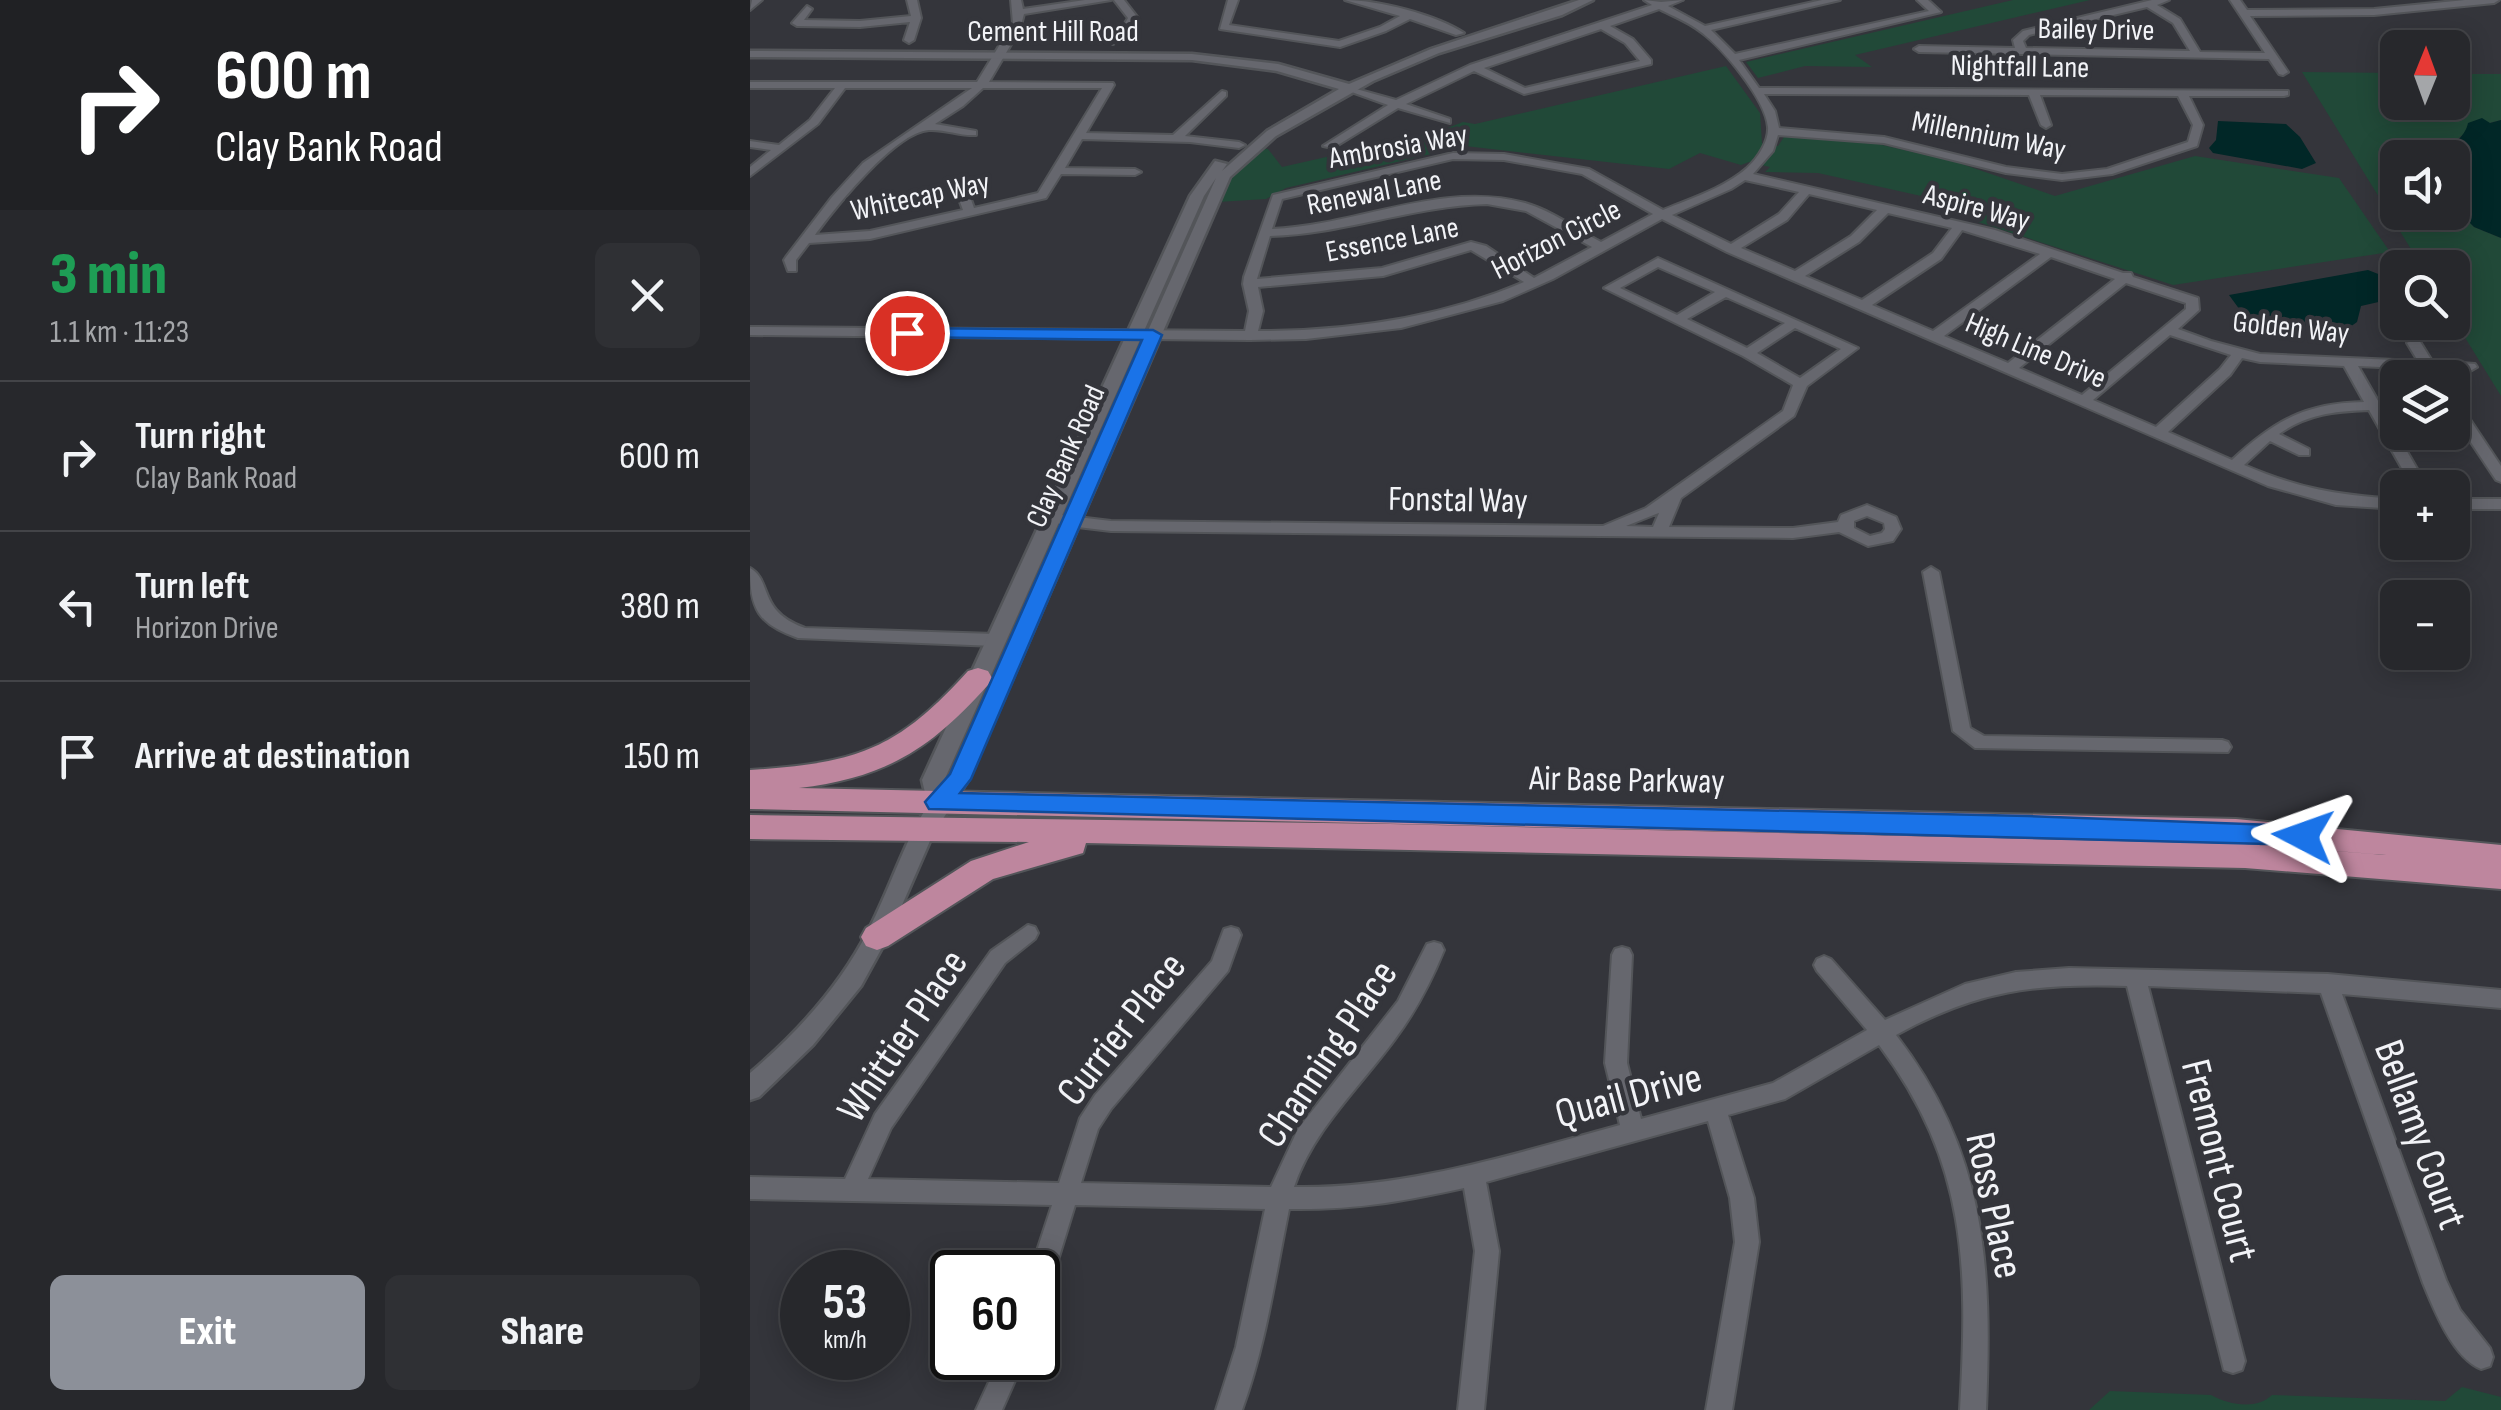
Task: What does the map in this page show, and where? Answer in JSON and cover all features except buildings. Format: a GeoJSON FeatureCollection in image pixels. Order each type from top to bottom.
{"type":"FeatureCollection","features":[{"type":"Feature","properties":{"kind":"main road"},"geometry":{"type":"LineString","coordinates":[[750,780],[824,776],[873,763],[934,727],[978,678]]}},
{"type":"Feature","properties":{"kind":"main road","name":"Air Base Parkway"},"geometry":{"type":"LineString","coordinates":[[750,798],[2236,831],[2501,857]]}},
{"type":"Feature","properties":{"kind":"main road","name":"Air Base Parkway"},"geometry":{"type":"LineString","coordinates":[[750,827],[2245,856],[2501,877]]}},
{"type":"Feature","properties":{"kind":"main road"},"geometry":{"type":"LineString","coordinates":[[877,937],[967,878],[998,864],[1128,834]]}},
{"type":"Feature","properties":{"kind":"street"},"geometry":{"type":"LineString","coordinates":[[750,7],[757,0]]}},
{"type":"Feature","properties":{"kind":"street"},"geometry":{"type":"LineString","coordinates":[[908,40],[916,18],[912,0]]}},
{"type":"Feature","properties":{"kind":"street"},"geometry":{"type":"LineString","coordinates":[[792,268],[790,260],[864,168],[961,103],[979,86],[999,62],[1015,33],[1018,6],[1106,0]]}},
{"type":"Feature","properties":{"kind":"street"},"geometry":{"type":"LineString","coordinates":[[1113,41],[1124,34],[1133,18],[1119,0]]}},
{"type":"Feature","properties":{"kind":"street"},"geometry":{"type":"LineString","coordinates":[[1233,0],[1221,23],[1223,27],[1335,44],[1383,30],[1409,15]]}},
{"type":"Feature","properties":{"kind":"street"},"geometry":{"type":"LineString","coordinates":[[1350,0],[1459,33]]}},
{"type":"Feature","properties":{"kind":"street","name":"Clay Bank Road"},"geometry":{"type":"LineString","coordinates":[[938,802],[932,780],[995,640],[1061,520],[1153,335],[1224,176],[1266,137],[1388,60],[1566,0]]}},
{"type":"Feature","properties":{"kind":"street","name":"Clay Bank Road"},"geometry":{"type":"LineString","coordinates":[[750,1090],[807,1036],[877,937],[938,802],[960,779],[1134,335],[1197,196],[1236,148],[1265,126],[1346,87],[1438,50],[1538,20],[1588,0]]}},
{"type":"Feature","properties":{"kind":"street"},"geometry":{"type":"LineString","coordinates":[[1636,0],[1678,0]]}},
{"type":"Feature","properties":{"kind":"street"},"geometry":{"type":"LineString","coordinates":[[1704,29],[1835,0]]}},
{"type":"Feature","properties":{"kind":"street"},"geometry":{"type":"LineString","coordinates":[[1732,58],[1936,12],[1922,0]]}},
{"type":"Feature","properties":{"kind":"street"},"geometry":{"type":"LineString","coordinates":[[2022,53],[2018,40],[2026,33],[2164,0]]}},
{"type":"Feature","properties":{"kind":"street"},"geometry":{"type":"LineString","coordinates":[[2235,0],[2283,72]]}},
{"type":"Feature","properties":{"kind":"street"},"geometry":{"type":"LineString","coordinates":[[2244,13],[2374,12],[2494,0]]}},
{"type":"Feature","properties":{"kind":"street"},"geometry":{"type":"LineString","coordinates":[[1329,146],[1397,104],[1474,67],[1604,26],[1654,3]]}},
{"type":"Feature","properties":{"kind":"street"},"geometry":{"type":"LineString","coordinates":[[1654,3],[1704,29],[1732,58],[1770,111],[1774,131]]}},
{"type":"Feature","properties":{"kind":"street"},"geometry":{"type":"LineString","coordinates":[[2149,4],[2177,21],[2197,55]]}},
{"type":"Feature","properties":{"kind":"street"},"geometry":{"type":"LineString","coordinates":[[807,9],[797,23],[916,18]]}},
{"type":"Feature","properties":{"kind":"street"},"geometry":{"type":"LineString","coordinates":[[1474,67],[1524,91],[1646,64],[1648,60],[1630,41],[1604,26]]}},
{"type":"Feature","properties":{"kind":"street","name":"Bailey Drive"},"geometry":{"type":"LineString","coordinates":[[1919,49],[2272,56]]}},
{"type":"Feature","properties":{"kind":"street","name":"Cement Hill Road"},"geometry":{"type":"LineString","coordinates":[[750,54],[1211,58],[1278,68],[1346,87]]}},
{"type":"Feature","properties":{"kind":"street"},"geometry":{"type":"LineString","coordinates":[[750,172],[814,122],[844,83]]}},
{"type":"Feature","properties":{"kind":"street"},"geometry":{"type":"LineString","coordinates":[[750,84],[1109,85],[1060,171],[1136,172]]}},
{"type":"Feature","properties":{"kind":"street"},"geometry":{"type":"LineString","coordinates":[[1346,87],[1446,121]]}},
{"type":"Feature","properties":{"kind":"street","name":"Nightfall Lane"},"geometry":{"type":"LineString","coordinates":[[1757,91],[2284,94]]}},
{"type":"Feature","properties":{"kind":"street"},"geometry":{"type":"LineString","coordinates":[[2033,91],[2046,125]]}},
{"type":"Feature","properties":{"kind":"street","name":"Millennium Way"},"geometry":{"type":"LineString","coordinates":[[1774,131],[1884,140],[2025,174],[2078,177],[2173,154],[2192,144],[2198,125],[2182,92]]}},
{"type":"Feature","properties":{"kind":"street"},"geometry":{"type":"LineString","coordinates":[[1175,139],[1222,94]]}},
{"type":"Feature","properties":{"kind":"street"},"geometry":{"type":"LineString","coordinates":[[924,126],[972,132]]}},
{"type":"Feature","properties":{"kind":"street","name":"Horizon Circle"},"geometry":{"type":"LineString","coordinates":[[750,331],[1250,336],[1330,334],[1401,324],[1462,310],[1534,283],[1662,214],[1715,193],[1758,164],[1774,131]]}},
{"type":"Feature","properties":{"kind":"street"},"geometry":{"type":"LineString","coordinates":[[1080,136],[1175,139],[1236,148]]}},
{"type":"Feature","properties":{"kind":"street"},"geometry":{"type":"LineString","coordinates":[[750,144],[779,148]]}},
{"type":"Feature","properties":{"kind":"street","name":"Ambrosia Way"},"geometry":{"type":"LineString","coordinates":[[1250,336],[1256,311],[1249,284],[1276,199],[1283,194],[1466,155],[1585,170],[1662,214]]}},
{"type":"Feature","properties":{"kind":"street","name":"Whitecap Way"},"geometry":{"type":"LineString","coordinates":[[806,239],[856,237],[1042,196],[1060,171]]}},
{"type":"Feature","properties":{"kind":"street","name":"Aspire Way"},"geometry":{"type":"LineString","coordinates":[[1745,176],[1958,226],[2127,276],[2193,301],[2194,308],[2169,330]]}},
{"type":"Feature","properties":{"kind":"street"},"geometry":{"type":"LineString","coordinates":[[962,191],[969,212]]}},
{"type":"Feature","properties":{"kind":"street"},"geometry":{"type":"LineString","coordinates":[[1731,249],[1776,222],[1805,192]]}},
{"type":"Feature","properties":{"kind":"street","name":"Renewal Lane"},"geometry":{"type":"LineString","coordinates":[[1266,233],[1323,231],[1434,204],[1484,200],[1544,213],[1602,247]]}},
{"type":"Feature","properties":{"kind":"street"},"geometry":{"type":"LineString","coordinates":[[1795,277],[1855,239],[1884,210]]}},
{"type":"Feature","properties":{"kind":"street","name":"High Line Drive"},"geometry":{"type":"LineString","coordinates":[[1662,214],[1731,249],[2234,466],[2313,496],[2380,502]]}},
{"type":"Feature","properties":{"kind":"street"},"geometry":{"type":"LineString","coordinates":[[1862,306],[1936,256],[1958,226]]}},
{"type":"Feature","properties":{"kind":"street","name":"Essence Lane"},"geometry":{"type":"LineString","coordinates":[[1249,284],[1383,272],[1470,246],[1534,283]]}},
{"type":"Feature","properties":{"kind":"street"},"geometry":{"type":"LineString","coordinates":[[1935,336],[2050,252]]}},
{"type":"Feature","properties":{"kind":"street"},"geometry":{"type":"LineString","coordinates":[[1600,531],[1651,511],[1789,413],[1801,384],[1851,348],[1658,262],[1610,288],[1748,353],[1801,384]]}},
{"type":"Feature","properties":{"kind":"street"},"geometry":{"type":"LineString","coordinates":[[2010,368],[2127,276]]}},
{"type":"Feature","properties":{"kind":"street"},"geometry":{"type":"LineString","coordinates":[[1678,320],[1725,292]]}},
{"type":"Feature","properties":{"kind":"street"},"geometry":{"type":"LineString","coordinates":[[1748,353],[1794,323]]}},
{"type":"Feature","properties":{"kind":"street"},"geometry":{"type":"LineString","coordinates":[[2085,400],[2169,330]]}},
{"type":"Feature","properties":{"kind":"street","name":"Golden Way"},"geometry":{"type":"LineString","coordinates":[[2169,330],[2238,354],[2380,365]]}},
{"type":"Feature","properties":{"kind":"street"},"geometry":{"type":"LineString","coordinates":[[2414,343],[2425,360]]}},
{"type":"Feature","properties":{"kind":"street"},"geometry":{"type":"LineString","coordinates":[[2158,432],[2225,372],[2238,354]]}},
{"type":"Feature","properties":{"kind":"street"},"geometry":{"type":"LineString","coordinates":[[2348,360],[2410,470]]}},
{"type":"Feature","properties":{"kind":"street"},"geometry":{"type":"LineString","coordinates":[[2234,466],[2283,422],[2313,410],[2373,406]]}},
{"type":"Feature","properties":{"kind":"street"},"geometry":{"type":"LineString","coordinates":[[2470,430],[2501,477]]}},
{"type":"Feature","properties":{"kind":"street"},"geometry":{"type":"LineString","coordinates":[[2267,434],[2304,452]]}},
{"type":"Feature","properties":{"kind":"street"},"geometry":{"type":"LineString","coordinates":[[1659,531],[1674,496]]}},
{"type":"Feature","properties":{"kind":"street"},"geometry":{"type":"LineString","coordinates":[[2470,504],[2501,504]]}},
{"type":"Feature","properties":{"kind":"street","name":"Fonstal Way"},"geometry":{"type":"LineString","coordinates":[[1061,520],[1111,526],[1793,533],[1844,526]]}},
{"type":"Feature","properties":{"kind":"street"},"geometry":{"type":"LineString","coordinates":[[750,572],[761,609],[780,626],[804,634],[995,640]]}},
{"type":"Feature","properties":{"kind":"street"},"geometry":{"type":"LineString","coordinates":[[1931,572],[1962,731],[1982,743],[2222,747]]}},
{"type":"Feature","properties":{"kind":"street","name":"Whittier Place"},"geometry":{"type":"LineString","coordinates":[[852,1190],[883,1120],[998,957],[1028,933]]}},
{"type":"Feature","properties":{"kind":"street","name":"Currier Place"},"geometry":{"type":"LineString","coordinates":[[1049,1250],[1076,1153],[1096,1113],[1220,965],[1231,934]]}},
{"type":"Feature","properties":{"kind":"street","name":"Channing Place"},"geometry":{"type":"LineString","coordinates":[[1229,1410],[1250,1337],[1279,1197],[1291,1165],[1309,1134],[1424,982],[1434,950]]}},
{"type":"Feature","properties":{"kind":"street"},"geometry":{"type":"LineString","coordinates":[[1622,955],[1616,1063],[1633,1132]]}},
{"type":"Feature","properties":{"kind":"street","name":"Ross Place"},"geometry":{"type":"LineString","coordinates":[[1824,965],[1884,1031],[1932,1107],[1957,1170],[1976,1288],[1972,1410]]}},
{"type":"Feature","properties":{"kind":"street","name":"Quail Drive"},"geometry":{"type":"LineString","coordinates":[[750,1188],[1279,1197],[1382,1195],[1473,1175],[1790,1086],[1919,1011],[2007,981],[2058,976],[2136,977],[2328,984],[2501,999]]}},
{"type":"Feature","properties":{"kind":"street","name":"Fremont Court"},"geometry":{"type":"LineString","coordinates":[[2136,977],[2233,1362]]}},
{"type":"Feature","properties":{"kind":"street","name":"Bellamy Court"},"geometry":{"type":"LineString","coordinates":[[2328,984],[2435,1282],[2451,1319],[2482,1357]]}},
{"type":"Feature","properties":{"kind":"street"},"geometry":{"type":"LineString","coordinates":[[1715,1109],[1742,1198],[1747,1242],[1719,1410]]}},
{"type":"Feature","properties":{"kind":"street"},"geometry":{"type":"LineString","coordinates":[[1471,1410],[1486,1251],[1473,1175]]}},
{"type":"Feature","properties":{"kind":"street"},"geometry":{"type":"LineString","coordinates":[[989,1410],[1003,1380]]}},
{"type":"Feature","properties":{"kind":"shaded area"},"geometry":{"type":"Polygon","coordinates":[[[2013,0],[2090,0],[1855,55],[1872,67],[1805,66],[1758,78],[1746,62],[2013,0]]]}},
{"type":"Feature","properties":{"kind":"shaded area"},"geometry":{"type":"Polygon","coordinates":[[[1726,66],[1760,113],[1762,143],[1778,146],[1784,137],[1878,144],[1956,162],[2055,196],[2195,156],[2339,178],[2389,250],[2173,285],[1975,221],[1993,212],[1818,173],[1765,172],[1770,167],[1749,162],[1741,165],[1700,153],[1669,169],[1465,146],[1286,188],[1266,199],[1218,202],[1234,172],[1259,148],[1268,149],[1282,167],[1437,132],[1463,122],[1475,124],[1726,66]]]}},
{"type":"Feature","properties":{"kind":"shaded area"},"geometry":{"type":"Polygon","coordinates":[[[2302,72],[2380,73],[2380,120],[2470,120],[2470,74],[2501,74],[2501,120],[2476,128],[2457,140],[2380,140],[2380,199],[2302,72]]]}},
{"type":"Feature","properties":{"kind":"shaded area"},"geometry":{"type":"Polygon","coordinates":[[[2482,118],[2490,123],[2501,120],[2501,238],[2470,223],[2470,140],[2458,140],[2468,123],[2482,118]]]}},
{"type":"Feature","properties":{"kind":"shaded area"},"geometry":{"type":"Polygon","coordinates":[[[2218,121],[2286,124],[2300,137],[2316,163],[2302,169],[2213,153],[2209,148],[2216,140],[2218,121]]]}},
{"type":"Feature","properties":{"kind":"shaded area"},"geometry":{"type":"Polygon","coordinates":[[[2470,223],[2501,238],[2501,396],[2467,340],[2470,340],[2470,250],[2412,250],[2399,230],[2470,230],[2470,223]]]}},
{"type":"Feature","properties":{"kind":"shaded area"},"geometry":{"type":"Polygon","coordinates":[[[2368,270],[2380,275],[2380,302],[2361,306],[2357,322],[2350,327],[2257,326],[2248,321],[2229,295],[2368,270]]]}},
{"type":"Feature","properties":{"kind":"shaded area"},"geometry":{"type":"Polygon","coordinates":[[[2462,1387],[2501,1397],[2501,1410],[2089,1410],[2110,1391],[2211,1395],[2243,1404],[2259,1403],[2272,1395],[2445,1401],[2462,1387]]]}},
{"type":"Feature","properties":{"kind":"route"},"geometry":{"type":"LineString","coordinates":[[907,333],[1153,335],[960,779],[938,802],[2236,831],[2303,836]]}}]}
